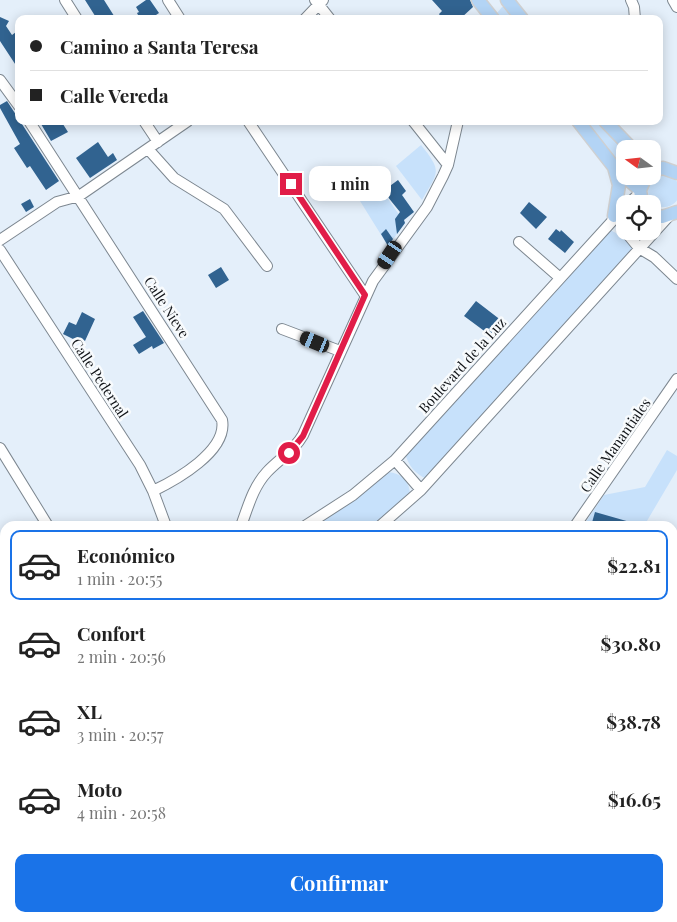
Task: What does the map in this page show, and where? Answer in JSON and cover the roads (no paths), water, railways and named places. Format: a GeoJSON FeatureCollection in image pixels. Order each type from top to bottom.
{"type":"FeatureCollection","features":[{"type":"Feature","properties":{"kind":"main road"},"geometry":{"type":"LineString","coordinates":[[507,0],[519,15]]}},
{"type":"Feature","properties":{"kind":"main road"},"geometry":{"type":"LineString","coordinates":[[482,2],[490,15]]}},
{"type":"Feature","properties":{"kind":"main road"},"geometry":{"type":"LineString","coordinates":[[581,125],[614,167],[640,195]]}},
{"type":"Feature","properties":{"kind":"main road"},"geometry":{"type":"LineString","coordinates":[[609,125],[623,140]]}},
{"type":"Feature","properties":{"kind":"main road"},"geometry":{"type":"LineString","coordinates":[[611,220],[619,185],[614,167]]}},
{"type":"Feature","properties":{"kind":"main road"},"geometry":{"type":"LineString","coordinates":[[661,168],[677,173]]}},
{"type":"Feature","properties":{"kind":"street"},"geometry":{"type":"LineString","coordinates":[[65,0],[74,15]]}},
{"type":"Feature","properties":{"kind":"street"},"geometry":{"type":"LineString","coordinates":[[168,0],[177,15]]}},
{"type":"Feature","properties":{"kind":"street"},"geometry":{"type":"LineString","coordinates":[[631,0],[635,15]]}},
{"type":"Feature","properties":{"kind":"street"},"geometry":{"type":"LineString","coordinates":[[673,0],[677,7]]}},
{"type":"Feature","properties":{"kind":"street"},"geometry":{"type":"LineString","coordinates":[[308,15],[319,2],[327,15]]}},
{"type":"Feature","properties":{"kind":"street"},"geometry":{"type":"LineString","coordinates":[[480,15],[482,2]]}},
{"type":"Feature","properties":{"kind":"street"},"geometry":{"type":"LineString","coordinates":[[0,80],[15,101]]}},
{"type":"Feature","properties":{"kind":"street","name":"Calle Nieve"},"geometry":{"type":"LineString","coordinates":[[32,125],[222,420],[223,427],[220,437],[198,464],[185,475],[153,491]]}},
{"type":"Feature","properties":{"kind":"street"},"geometry":{"type":"LineString","coordinates":[[147,125],[158,142]]}},
{"type":"Feature","properties":{"kind":"street"},"geometry":{"type":"LineString","coordinates":[[0,240],[58,202],[79,196],[182,125]]}},
{"type":"Feature","properties":{"kind":"street"},"geometry":{"type":"LineString","coordinates":[[251,125],[365,295]]}},
{"type":"Feature","properties":{"kind":"street"},"geometry":{"type":"LineString","coordinates":[[416,125],[448,165]]}},
{"type":"Feature","properties":{"kind":"street"},"geometry":{"type":"LineString","coordinates":[[243,521],[254,491],[262,478],[295,447],[303,436],[365,295],[390,255],[426,207],[448,165],[457,125]]}},
{"type":"Feature","properties":{"kind":"street"},"geometry":{"type":"LineString","coordinates":[[148,149],[174,178],[224,209],[268,266]]}},
{"type":"Feature","properties":{"kind":"street"},"geometry":{"type":"LineString","coordinates":[[386,521],[421,490],[639,248],[673,214]]}},
{"type":"Feature","properties":{"kind":"street","name":"Boulevard de la Luz"},"geometry":{"type":"LineString","coordinates":[[313,521],[353,495],[395,460],[616,215]]}},
{"type":"Feature","properties":{"kind":"street"},"geometry":{"type":"LineString","coordinates":[[611,220],[616,224]]}},
{"type":"Feature","properties":{"kind":"street"},"geometry":{"type":"LineString","coordinates":[[632,240],[639,248],[654,258],[677,279]]}},
{"type":"Feature","properties":{"kind":"street"},"geometry":{"type":"LineString","coordinates":[[519,242],[559,277]]}},
{"type":"Feature","properties":{"kind":"street","name":"Calle Pedernal"},"geometry":{"type":"LineString","coordinates":[[0,250],[140,464],[164,521]]}},
{"type":"Feature","properties":{"kind":"street"},"geometry":{"type":"LineString","coordinates":[[282,329],[340,351]]}},
{"type":"Feature","properties":{"kind":"street","name":"Calle Manantiales"},"geometry":{"type":"LineString","coordinates":[[578,521],[677,379]]}},
{"type":"Feature","properties":{"kind":"street"},"geometry":{"type":"LineString","coordinates":[[0,448],[45,521]]}},
{"type":"Feature","properties":{"kind":"street"},"geometry":{"type":"LineString","coordinates":[[395,460],[421,490]]}}]}
